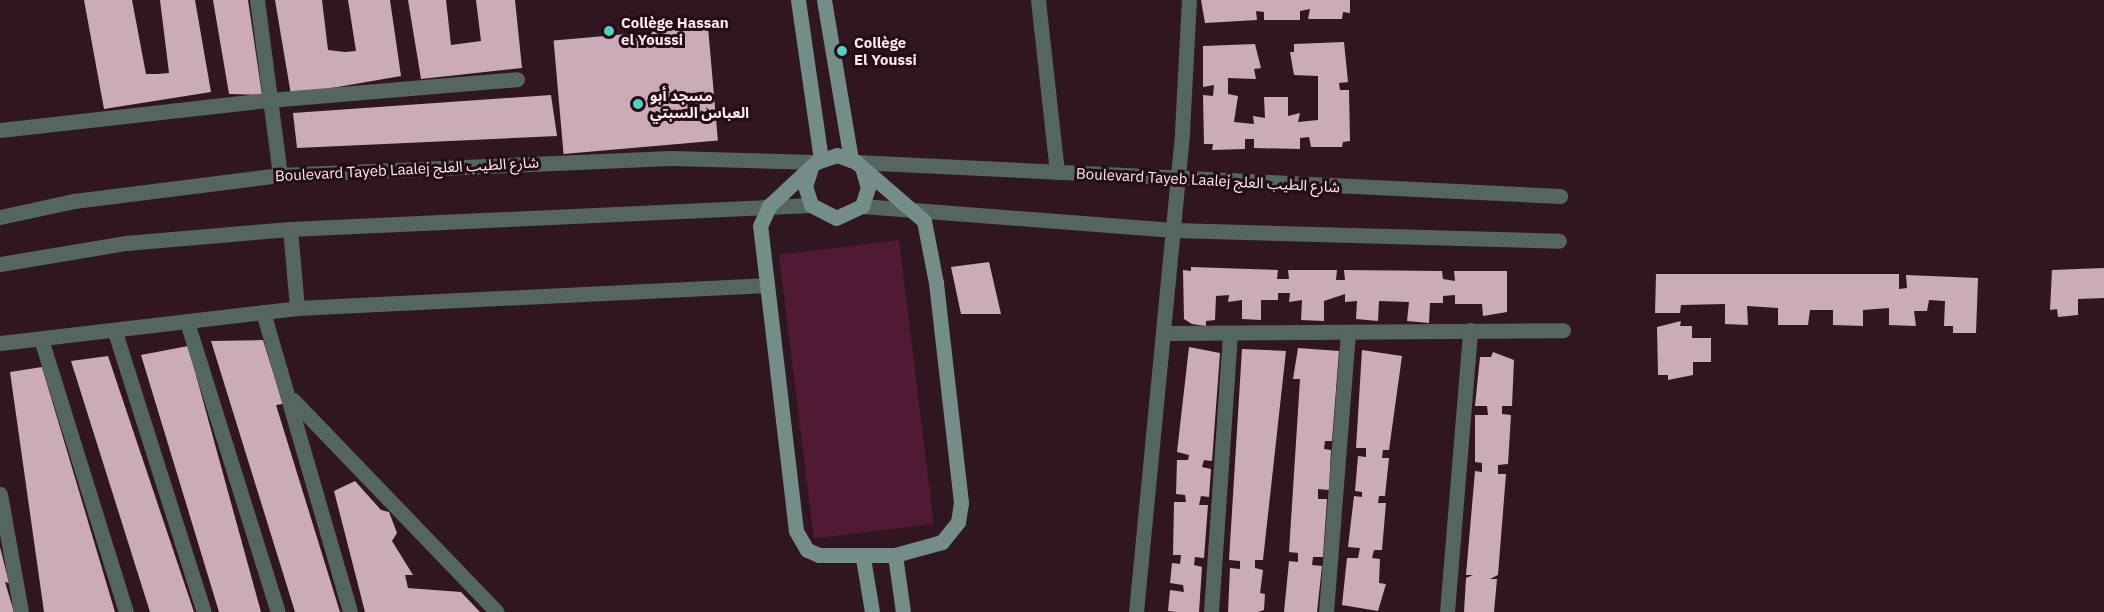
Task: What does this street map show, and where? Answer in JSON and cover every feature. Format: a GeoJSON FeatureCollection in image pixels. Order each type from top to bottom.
{"type":"FeatureCollection","features":[{"type":"Feature","properties":{"kind":"street"},"geometry":{"type":"LineString","coordinates":[[257,0],[280,175]]}},
{"type":"Feature","properties":{"kind":"street"},"geometry":{"type":"LineString","coordinates":[[798,0],[816,163],[805,186],[811,205]]}},
{"type":"Feature","properties":{"kind":"street"},"geometry":{"type":"LineString","coordinates":[[824,0],[856,163],[868,188],[862,206]]}},
{"type":"Feature","properties":{"kind":"street"},"geometry":{"type":"LineString","coordinates":[[1038,0],[1057,172]]}},
{"type":"Feature","properties":{"kind":"street"},"geometry":{"type":"LineString","coordinates":[[1137,612],[1173,230],[1189,0]]}},
{"type":"Feature","properties":{"kind":"street"},"geometry":{"type":"LineString","coordinates":[[0,130],[269,100],[517,79]]}},
{"type":"Feature","properties":{"kind":"street","name":"Boulevard Tayeb Laalej شارع الطيب العلج"},"geometry":{"type":"LineString","coordinates":[[0,217],[74,201],[280,175],[671,158],[816,163]]}},
{"type":"Feature","properties":{"kind":"street"},"geometry":{"type":"LineString","coordinates":[[816,163],[856,163],[915,212],[927,230],[936,283],[961,503],[958,522],[942,542],[895,555],[863,558],[819,555],[799,541],[764,285],[760,226],[771,205],[816,163]]}},
{"type":"Feature","properties":{"kind":"street","name":"Boulevard Tayeb Laalej شارع الطيب العلج"},"geometry":{"type":"LineString","coordinates":[[856,163],[1560,196]]}},
{"type":"Feature","properties":{"kind":"street"},"geometry":{"type":"LineString","coordinates":[[0,264],[126,243],[290,229],[771,205],[811,205],[836,219],[862,206],[915,212],[1173,230],[1559,241]]}},
{"type":"Feature","properties":{"kind":"street"},"geometry":{"type":"LineString","coordinates":[[290,229],[297,308]]}},
{"type":"Feature","properties":{"kind":"street"},"geometry":{"type":"LineString","coordinates":[[0,343],[116,332],[297,308],[764,285]]}},
{"type":"Feature","properties":{"kind":"street"},"geometry":{"type":"LineString","coordinates":[[263,312],[292,399],[350,612]]}},
{"type":"Feature","properties":{"kind":"street"},"geometry":{"type":"LineString","coordinates":[[187,322],[278,612]]}},
{"type":"Feature","properties":{"kind":"street"},"geometry":{"type":"LineString","coordinates":[[1447,612],[1470,330]]}},
{"type":"Feature","properties":{"kind":"street"},"geometry":{"type":"LineString","coordinates":[[1164,333],[1563,330]]}},
{"type":"Feature","properties":{"kind":"street"},"geometry":{"type":"LineString","coordinates":[[116,332],[204,612]]}},
{"type":"Feature","properties":{"kind":"street"},"geometry":{"type":"LineString","coordinates":[[1326,612],[1348,332]]}},
{"type":"Feature","properties":{"kind":"street"},"geometry":{"type":"LineString","coordinates":[[1211,612],[1230,333]]}},
{"type":"Feature","properties":{"kind":"street"},"geometry":{"type":"LineString","coordinates":[[41,339],[126,612]]}},
{"type":"Feature","properties":{"kind":"street"},"geometry":{"type":"LineString","coordinates":[[292,399],[497,612]]}},
{"type":"Feature","properties":{"kind":"street"},"geometry":{"type":"LineString","coordinates":[[0,498],[21,612]]}},
{"type":"Feature","properties":{"kind":"street"},"geometry":{"type":"LineString","coordinates":[[895,555],[903,612]]}},
{"type":"Feature","properties":{"kind":"street"},"geometry":{"type":"LineString","coordinates":[[863,558],[872,612]]}},
{"type":"Feature","properties":{"kind":"shaded area"},"geometry":{"type":"Polygon","coordinates":[[[899,240],[934,524],[814,539],[779,255],[899,240]]]}},
{"type":"Feature","properties":{"kind":"building"},"geometry":{"type":"Polygon","coordinates":[[[84,0],[132,0],[146,74],[158,74],[169,73],[160,0],[195,0],[211,92],[104,109],[84,0]]]}},
{"type":"Feature","properties":{"kind":"building"},"geometry":{"type":"Polygon","coordinates":[[[213,0],[248,0],[262,95],[229,94],[213,0]]]}},
{"type":"Feature","properties":{"kind":"building"},"geometry":{"type":"Polygon","coordinates":[[[275,0],[322,0],[328,50],[345,52],[356,51],[348,0],[390,0],[401,76],[291,95],[275,0]]]}},
{"type":"Feature","properties":{"kind":"building"},"geometry":{"type":"Polygon","coordinates":[[[408,0],[446,0],[451,45],[481,41],[476,0],[515,0],[522,68],[421,79],[408,0]]]}},
{"type":"Feature","properties":{"kind":"building"},"geometry":{"type":"Polygon","coordinates":[[[1201,0],[1350,0],[1350,13],[1343,12],[1342,19],[1308,19],[1310,9],[1300,11],[1300,20],[1264,20],[1264,12],[1256,11],[1257,20],[1205,23],[1201,0]]]}},
{"type":"Feature","properties":{"kind":"building","name":"مسجد أبو العباس السبتي"},"geometry":{"type":"Polygon","coordinates":[[[708,27],[718,141],[564,154],[554,41],[708,27]]]}},
{"type":"Feature","properties":{"kind":"building"},"geometry":{"type":"Polygon","coordinates":[[[1344,42],[1348,82],[1339,83],[1340,90],[1349,90],[1350,141],[1343,142],[1342,147],[1311,147],[1309,137],[1300,138],[1300,149],[1254,148],[1254,139],[1245,139],[1245,149],[1212,150],[1213,144],[1204,144],[1203,95],[1213,96],[1214,85],[1203,87],[1203,46],[1255,44],[1261,68],[1254,69],[1256,79],[1228,78],[1228,94],[1238,96],[1234,122],[1254,124],[1253,116],[1265,118],[1264,97],[1288,97],[1288,116],[1300,113],[1298,122],[1318,120],[1318,76],[1294,75],[1290,52],[1294,52],[1294,44],[1344,42]]]}},
{"type":"Feature","properties":{"kind":"building"},"geometry":{"type":"Polygon","coordinates":[[[551,95],[557,136],[297,148],[293,113],[551,95]]]}},
{"type":"Feature","properties":{"kind":"building"},"geometry":{"type":"Polygon","coordinates":[[[989,262],[1001,314],[961,314],[951,267],[989,262]]]}},
{"type":"Feature","properties":{"kind":"building"},"geometry":{"type":"Polygon","coordinates":[[[1191,267],[1278,270],[1277,279],[1289,279],[1288,270],[1337,270],[1336,280],[1345,280],[1344,270],[1442,271],[1443,279],[1455,281],[1454,271],[1507,271],[1507,312],[1483,316],[1482,304],[1455,304],[1455,295],[1443,296],[1443,303],[1430,303],[1429,323],[1407,321],[1409,302],[1379,301],[1378,321],[1356,319],[1357,301],[1345,302],[1345,294],[1324,301],[1324,321],[1301,320],[1302,300],[1289,302],[1290,293],[1278,293],[1278,300],[1261,300],[1261,320],[1242,319],[1242,300],[1228,302],[1229,295],[1216,296],[1215,320],[1206,321],[1206,326],[1192,324],[1184,319],[1183,270],[1191,271],[1191,267]]]}},
{"type":"Feature","properties":{"kind":"building"},"geometry":{"type":"Polygon","coordinates":[[[2104,268],[2104,298],[2078,299],[2078,315],[2058,317],[2057,309],[2050,310],[2052,270],[2104,268]]]}},
{"type":"Feature","properties":{"kind":"building"},"geometry":{"type":"Polygon","coordinates":[[[1656,274],[1899,274],[1899,289],[1907,288],[1906,275],[1978,278],[1976,333],[1953,333],[1953,326],[1944,326],[1945,301],[1929,300],[1927,311],[1914,311],[1916,326],[1889,325],[1889,308],[1863,310],[1863,326],[1833,325],[1833,310],[1810,310],[1808,325],[1778,325],[1778,308],[1747,306],[1748,325],[1725,324],[1725,304],[1681,305],[1680,313],[1655,313],[1656,274]]]}},
{"type":"Feature","properties":{"kind":"building"},"geometry":{"type":"Polygon","coordinates":[[[1681,321],[1680,326],[1692,326],[1692,338],[1711,338],[1711,362],[1693,362],[1693,375],[1668,380],[1668,375],[1658,375],[1657,327],[1681,321]]]}},
{"type":"Feature","properties":{"kind":"building"},"geometry":{"type":"Polygon","coordinates":[[[263,340],[283,404],[276,405],[340,612],[295,612],[211,341],[263,340]]]}},
{"type":"Feature","properties":{"kind":"building"},"geometry":{"type":"Polygon","coordinates":[[[188,346],[261,612],[219,612],[141,355],[188,346]]]}},
{"type":"Feature","properties":{"kind":"building"},"geometry":{"type":"Polygon","coordinates":[[[1189,347],[1220,353],[1212,461],[1204,460],[1202,467],[1211,469],[1209,497],[1201,496],[1199,505],[1208,505],[1204,558],[1195,557],[1194,565],[1202,567],[1199,612],[1177,612],[1168,611],[1170,590],[1184,592],[1183,585],[1170,583],[1172,563],[1180,564],[1181,555],[1173,555],[1174,502],[1186,502],[1185,495],[1176,494],[1177,460],[1188,460],[1189,455],[1177,452],[1189,347]]]}},
{"type":"Feature","properties":{"kind":"building"},"geometry":{"type":"Polygon","coordinates":[[[1298,348],[1339,351],[1332,441],[1325,441],[1324,449],[1331,450],[1329,490],[1318,489],[1318,499],[1327,499],[1323,557],[1313,557],[1312,565],[1322,566],[1317,612],[1284,612],[1289,561],[1298,562],[1298,553],[1289,552],[1300,379],[1293,379],[1298,348]]]}},
{"type":"Feature","properties":{"kind":"building"},"geometry":{"type":"Polygon","coordinates":[[[1242,349],[1286,351],[1263,560],[1255,560],[1255,568],[1263,570],[1260,593],[1265,594],[1264,610],[1258,612],[1228,612],[1230,568],[1240,569],[1240,561],[1229,560],[1242,349]]]}},
{"type":"Feature","properties":{"kind":"building"},"geometry":{"type":"Polygon","coordinates":[[[1362,350],[1402,356],[1389,450],[1383,450],[1382,458],[1389,458],[1385,496],[1379,496],[1378,503],[1386,503],[1382,550],[1374,550],[1372,558],[1380,559],[1379,583],[1386,584],[1378,611],[1342,605],[1347,558],[1358,558],[1360,548],[1348,547],[1354,496],[1362,497],[1362,492],[1355,491],[1358,456],[1366,457],[1366,448],[1356,448],[1362,350]]]}},
{"type":"Feature","properties":{"kind":"building"},"geometry":{"type":"Polygon","coordinates":[[[1493,352],[1514,360],[1512,406],[1502,406],[1502,414],[1511,415],[1508,464],[1498,465],[1498,474],[1506,474],[1498,575],[1490,579],[1497,579],[1494,612],[1464,612],[1466,578],[1473,575],[1466,575],[1475,471],[1482,472],[1482,463],[1475,462],[1475,415],[1488,415],[1487,406],[1475,406],[1480,357],[1491,357],[1493,352]]]}},
{"type":"Feature","properties":{"kind":"building"},"geometry":{"type":"Polygon","coordinates":[[[108,356],[194,612],[150,612],[71,361],[108,356]]]}},
{"type":"Feature","properties":{"kind":"building"},"geometry":{"type":"Polygon","coordinates":[[[42,367],[115,612],[44,612],[10,372],[42,367]]]}},
{"type":"Feature","properties":{"kind":"building"},"geometry":{"type":"Polygon","coordinates":[[[355,481],[381,510],[389,512],[397,533],[392,541],[413,575],[405,575],[408,588],[461,592],[480,612],[365,612],[334,491],[355,481]]]}},
{"type":"Feature","properties":{"kind":"building"},"geometry":{"type":"Polygon","coordinates":[[[0,547],[9,583],[5,582],[14,612],[0,612],[0,547]]]}},
{"type":"Feature","properties":{"kind":"place","name":"Collège Hassan el Youssi"},"geometry":{"type":"Point","coordinates":[609,31]}},
{"type":"Feature","properties":{"kind":"place","name":"Collège El Youssi"},"geometry":{"type":"Point","coordinates":[842,51]}},
{"type":"Feature","properties":{"kind":"place","name":"مسجد أبو العباس السبتي"},"geometry":{"type":"Point","coordinates":[638,104]}}]}
